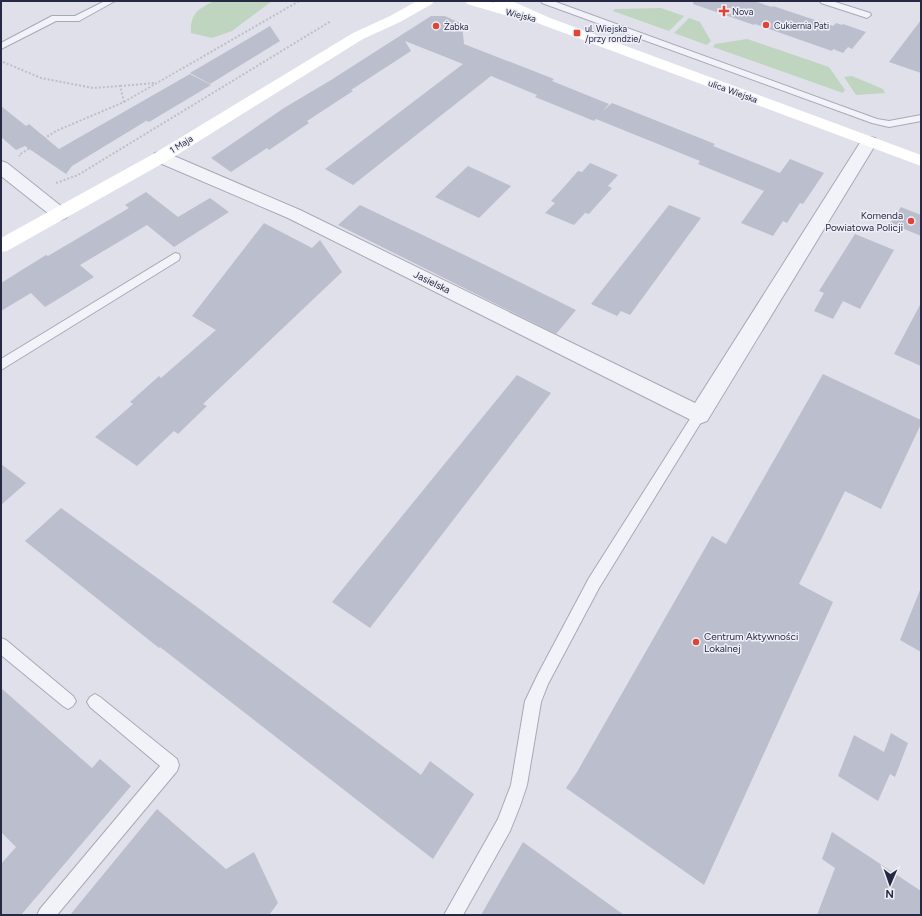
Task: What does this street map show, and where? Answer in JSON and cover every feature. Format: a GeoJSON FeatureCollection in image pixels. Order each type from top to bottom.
{"type":"FeatureCollection","features":[{"type":"Feature","properties":{"kind":"street","name":"1 Maja"},"geometry":{"type":"LineString","coordinates":[[358,36],[402,1]]}},
{"type":"Feature","properties":{"kind":"street","name":"1 Maja"},"geometry":{"type":"LineString","coordinates":[[1,246],[161,156],[358,36],[395,19],[428,1]]}},
{"type":"Feature","properties":{"kind":"street","name":"Wiejska"},"geometry":{"type":"LineString","coordinates":[[472,1],[545,21]]}},
{"type":"Feature","properties":{"kind":"street","name":"Wiejska"},"geometry":{"type":"LineString","coordinates":[[500,1],[545,21]]}},
{"type":"Feature","properties":{"kind":"street","name":"ulica Wiejska"},"geometry":{"type":"LineString","coordinates":[[545,21],[921,161]]}},
{"type":"Feature","properties":{"kind":"street"},"geometry":{"type":"LineString","coordinates":[[699,415],[869,142]]}},
{"type":"Feature","properties":{"kind":"street","name":"Jasielska"},"geometry":{"type":"LineString","coordinates":[[161,156],[294,214],[699,415]]}},
{"type":"Feature","properties":{"kind":"street"},"geometry":{"type":"LineString","coordinates":[[1,166],[60,214]]}},
{"type":"Feature","properties":{"kind":"lane"},"geometry":{"type":"LineString","coordinates":[[1,46],[55,18],[76,19],[111,1]]}},
{"type":"Feature","properties":{"kind":"lane"},"geometry":{"type":"LineString","coordinates":[[545,1],[875,121],[889,124],[921,118]]}},
{"type":"Feature","properties":{"kind":"lane"},"geometry":{"type":"LineString","coordinates":[[824,1],[867,15]]}},
{"type":"Feature","properties":{"kind":"lane"},"geometry":{"type":"LineString","coordinates":[[1,365],[175,257]]}},
{"type":"Feature","properties":{"kind":"lane"},"geometry":{"type":"LineString","coordinates":[[453,915],[504,825],[512,806],[519,786],[527,730],[533,701],[543,679],[594,583],[699,415]]}},
{"type":"Feature","properties":{"kind":"lane"},"geometry":{"type":"LineString","coordinates":[[1,645],[68,701]]}},
{"type":"Feature","properties":{"kind":"lane"},"geometry":{"type":"LineString","coordinates":[[46,915],[171,765],[95,702]]}},
{"type":"Feature","properties":{"kind":"path"},"geometry":{"type":"LineString","coordinates":[[19,155],[56,131],[82,118],[124,102],[299,1]]}},
{"type":"Feature","properties":{"kind":"path"},"geometry":{"type":"LineString","coordinates":[[56,183],[78,175],[331,21]]}},
{"type":"Feature","properties":{"kind":"path"},"geometry":{"type":"LineString","coordinates":[[1,61],[41,78],[93,88],[156,83]]}},
{"type":"Feature","properties":{"kind":"path"},"geometry":{"type":"LineString","coordinates":[[120,86],[124,102]]}},
{"type":"Feature","properties":{"kind":"green space"},"geometry":{"type":"Polygon","coordinates":[[[214,1],[272,1],[232,31],[212,38],[191,33],[192,21],[196,13],[214,1]]]}},
{"type":"Feature","properties":{"kind":"green space"},"geometry":{"type":"Polygon","coordinates":[[[661,8],[684,16],[669,31],[613,11],[615,9],[661,8]]]}},
{"type":"Feature","properties":{"kind":"green space"},"geometry":{"type":"Polygon","coordinates":[[[689,18],[700,22],[711,41],[707,45],[674,33],[689,18]]]}},
{"type":"Feature","properties":{"kind":"green space"},"geometry":{"type":"Polygon","coordinates":[[[747,39],[829,67],[845,90],[843,93],[713,47],[715,44],[747,39]]]}},
{"type":"Feature","properties":{"kind":"green space"},"geometry":{"type":"Polygon","coordinates":[[[852,76],[883,89],[885,93],[856,95],[844,77],[852,76]]]}},
{"type":"Feature","properties":{"kind":"building"},"geometry":{"type":"Polygon","coordinates":[[[694,1],[754,1],[833,26],[836,23],[843,24],[866,32],[852,49],[848,47],[843,53],[833,49],[832,51],[693,4],[694,1]]]}},
{"type":"Feature","properties":{"kind":"building"},"geometry":{"type":"Polygon","coordinates":[[[431,16],[445,16],[462,24],[464,44],[554,79],[552,81],[609,104],[603,111],[612,103],[715,144],[713,146],[780,173],[790,159],[824,173],[803,204],[800,203],[787,223],[783,221],[773,236],[741,223],[764,191],[698,164],[700,161],[596,119],[594,121],[535,97],[537,95],[491,76],[353,185],[325,169],[463,64],[405,41],[411,51],[351,90],[353,91],[307,121],[309,123],[269,150],[267,148],[231,172],[211,158],[284,108],[431,16]]]}},
{"type":"Feature","properties":{"kind":"building"},"geometry":{"type":"Polygon","coordinates":[[[921,20],[921,73],[889,62],[921,20]]]}},
{"type":"Feature","properties":{"kind":"building"},"geometry":{"type":"Polygon","coordinates":[[[270,26],[280,41],[210,84],[190,73],[270,26]]]}},
{"type":"Feature","properties":{"kind":"building"},"geometry":{"type":"Polygon","coordinates":[[[190,74],[211,85],[149,122],[143,119],[146,121],[72,166],[66,174],[25,146],[16,150],[1,137],[1,106],[26,126],[29,124],[59,149],[190,74]]]}},
{"type":"Feature","properties":{"kind":"building"},"geometry":{"type":"Polygon","coordinates":[[[590,163],[618,175],[608,186],[612,188],[589,214],[585,213],[574,225],[545,213],[555,203],[551,201],[578,171],[582,172],[590,163]]]}},
{"type":"Feature","properties":{"kind":"building"},"geometry":{"type":"Polygon","coordinates":[[[468,166],[511,186],[479,218],[435,197],[468,166]]]}},
{"type":"Feature","properties":{"kind":"building"},"geometry":{"type":"Polygon","coordinates":[[[146,192],[178,217],[210,198],[229,212],[174,247],[147,225],[80,265],[94,277],[45,307],[31,293],[1,311],[1,283],[46,255],[48,256],[129,208],[125,205],[146,192]]]}},
{"type":"Feature","properties":{"kind":"building"},"geometry":{"type":"Polygon","coordinates":[[[360,205],[576,310],[556,334],[338,225],[360,205]]]}},
{"type":"Feature","properties":{"kind":"building"},"geometry":{"type":"Polygon","coordinates":[[[669,205],[701,218],[630,315],[621,311],[617,316],[591,304],[669,205]]]}},
{"type":"Feature","properties":{"kind":"building","name":"Komenda Powiatowa Policji"},"geometry":{"type":"Polygon","coordinates":[[[901,207],[921,215],[921,236],[890,223],[901,207]]]}},
{"type":"Feature","properties":{"kind":"building"},"geometry":{"type":"Polygon","coordinates":[[[264,223],[312,248],[320,240],[342,272],[203,404],[207,406],[178,434],[174,431],[137,466],[95,437],[133,404],[130,402],[159,376],[161,378],[216,330],[192,316],[264,223]]]}},
{"type":"Feature","properties":{"kind":"building"},"geometry":{"type":"Polygon","coordinates":[[[855,234],[894,250],[860,309],[843,301],[833,319],[814,311],[824,293],[819,291],[855,234]]]}},
{"type":"Feature","properties":{"kind":"building"},"geometry":{"type":"Polygon","coordinates":[[[921,303],[921,366],[894,354],[921,303]]]}},
{"type":"Feature","properties":{"kind":"building"},"geometry":{"type":"Polygon","coordinates":[[[823,374],[921,420],[921,424],[881,509],[845,491],[799,584],[833,602],[704,885],[566,788],[577,772],[712,536],[726,544],[823,374]]]}},
{"type":"Feature","properties":{"kind":"building"},"geometry":{"type":"Polygon","coordinates":[[[517,375],[551,393],[370,628],[332,602],[517,375]]]}},
{"type":"Feature","properties":{"kind":"building"},"geometry":{"type":"Polygon","coordinates":[[[1,464],[26,483],[1,505],[1,464]]]}},
{"type":"Feature","properties":{"kind":"building"},"geometry":{"type":"Polygon","coordinates":[[[61,508],[197,607],[421,775],[430,761],[474,794],[433,859],[160,647],[159,648],[25,541],[61,508]]]}},
{"type":"Feature","properties":{"kind":"building"},"geometry":{"type":"Polygon","coordinates":[[[921,590],[921,652],[900,640],[921,590]]]}},
{"type":"Feature","properties":{"kind":"building"},"geometry":{"type":"Polygon","coordinates":[[[1,688],[92,768],[100,759],[131,786],[21,915],[1,915],[1,864],[16,847],[1,832],[1,688]]]}},
{"type":"Feature","properties":{"kind":"building"},"geometry":{"type":"Polygon","coordinates":[[[891,733],[908,743],[895,777],[890,774],[878,801],[838,776],[854,735],[884,752],[891,733]]]}},
{"type":"Feature","properties":{"kind":"building"},"geometry":{"type":"Polygon","coordinates":[[[157,809],[226,869],[254,852],[278,903],[269,915],[70,915],[157,809]]]}},
{"type":"Feature","properties":{"kind":"building"},"geometry":{"type":"Polygon","coordinates":[[[832,832],[921,891],[921,915],[817,915],[835,868],[822,859],[832,832]]]}},
{"type":"Feature","properties":{"kind":"building"},"geometry":{"type":"Polygon","coordinates":[[[523,842],[624,915],[481,915],[523,842]]]}},
{"type":"Feature","properties":{"kind":"place","name":"Nova"},"geometry":{"type":"Point","coordinates":[724,11]}},
{"type":"Feature","properties":{"kind":"place","name":"Cukiernia Pati"},"geometry":{"type":"Point","coordinates":[766,25]}},
{"type":"Feature","properties":{"kind":"place","name":"Żabka"},"geometry":{"type":"Point","coordinates":[436,26]}},
{"type":"Feature","properties":{"kind":"place","name":"ul. Wiejska /przy rondzie/"},"geometry":{"type":"Point","coordinates":[577,33]}},
{"type":"Feature","properties":{"kind":"place","name":"Komenda Powiatowa Policji"},"geometry":{"type":"Point","coordinates":[911,221]}},
{"type":"Feature","properties":{"kind":"place","name":"Centrum Aktywności Lokalnej"},"geometry":{"type":"Point","coordinates":[696,642]}}]}
